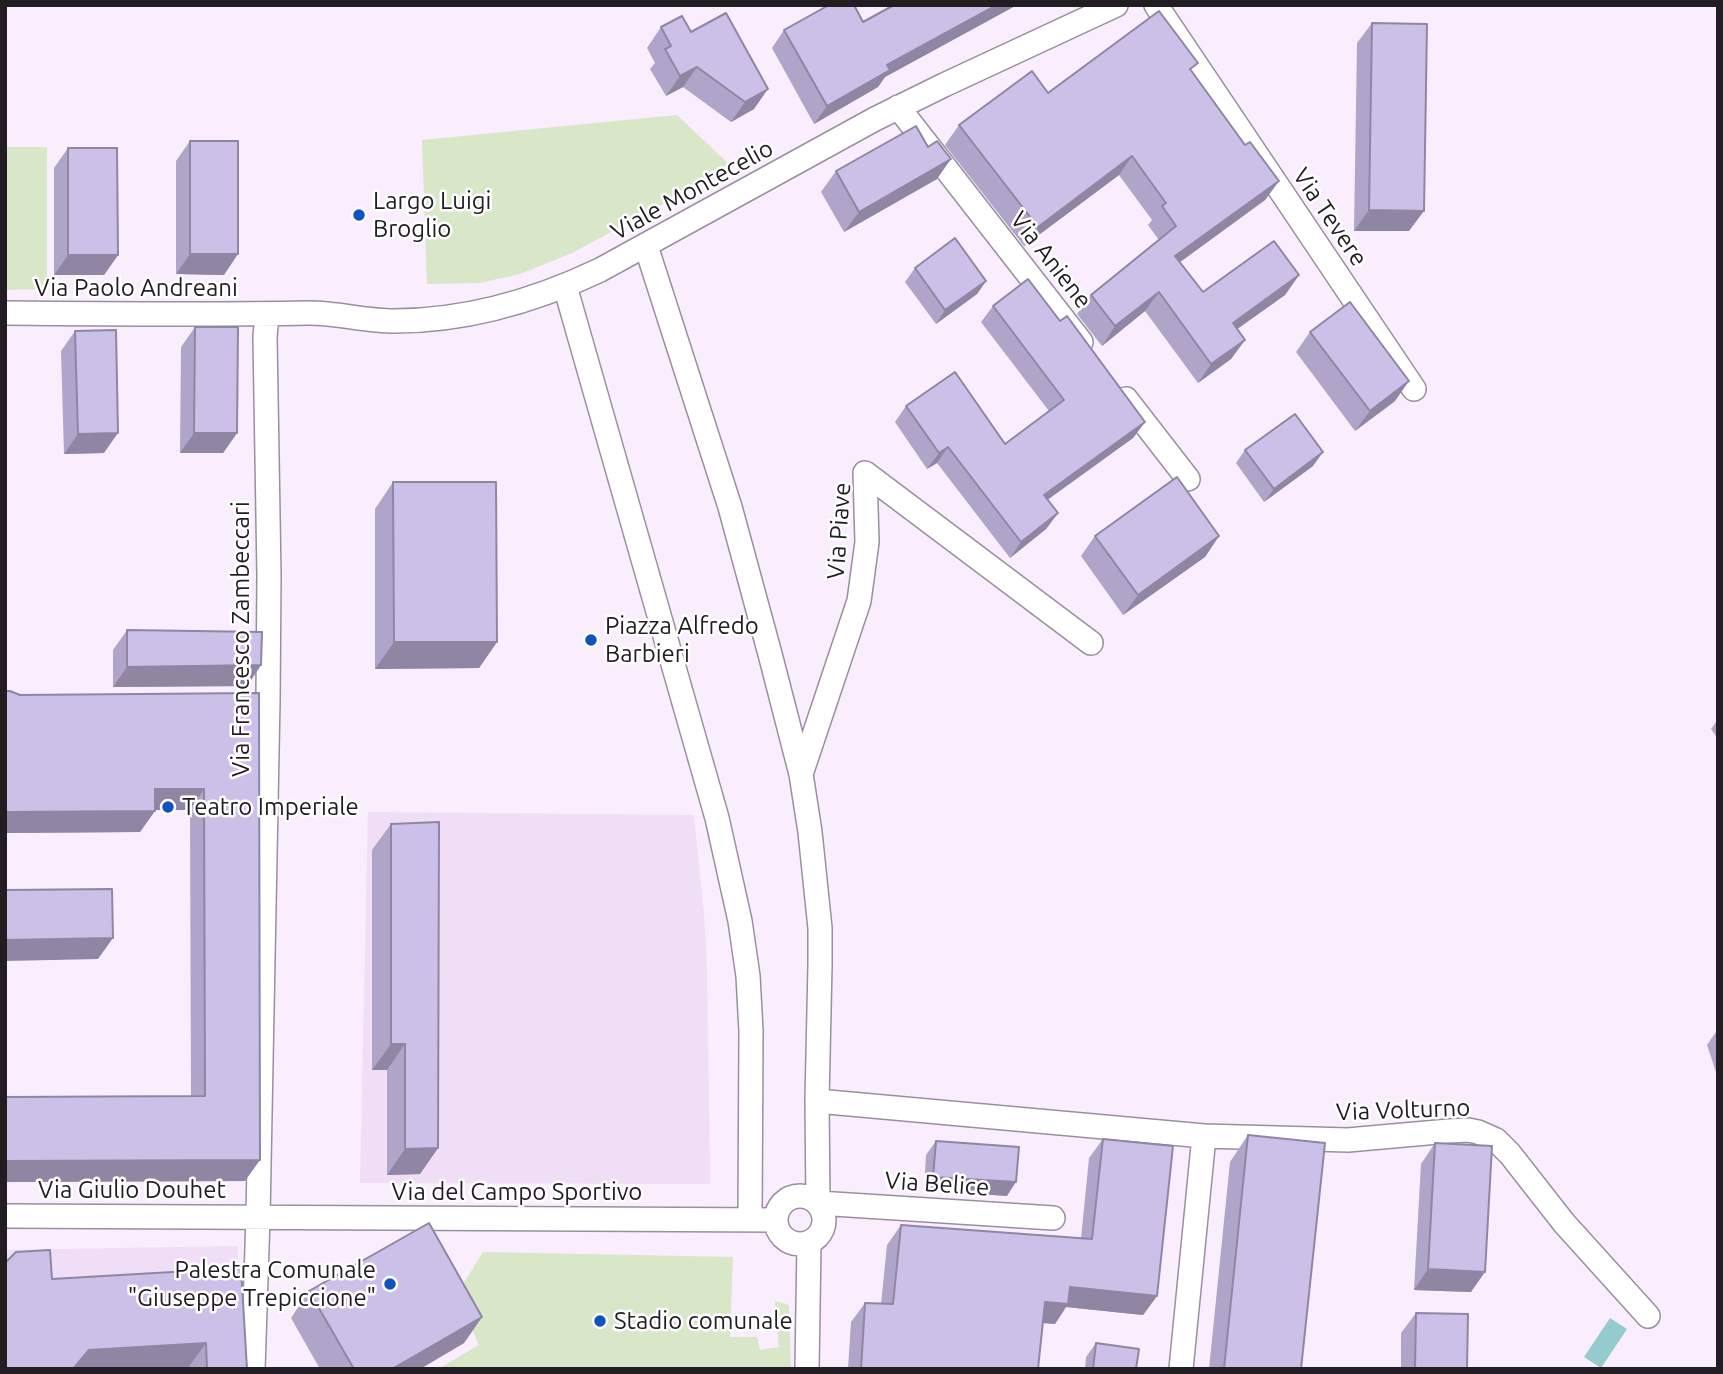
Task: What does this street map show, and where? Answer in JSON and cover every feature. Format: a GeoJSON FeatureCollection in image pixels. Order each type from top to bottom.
{"type":"FeatureCollection","features":[{"type":"Feature","properties":{"kind":"street","name":"Viale Montecelio"},"geometry":{"type":"LineString","coordinates":[[267,314],[313,313],[391,321],[430,318],[495,307],[565,286],[646,246],[898,107],[1116,5]]}},
{"type":"Feature","properties":{"kind":"street","name":"Via Tevere"},"geometry":{"type":"LineString","coordinates":[[1156,5],[1413,389]]}},
{"type":"Feature","properties":{"kind":"street","name":"Via Aniene"},"geometry":{"type":"LineString","coordinates":[[898,107],[1094,359]]}},
{"type":"Feature","properties":{"kind":"street"},"geometry":{"type":"LineString","coordinates":[[646,246],[730,507],[800,774],[810,832],[820,928],[818,1203]]}},
{"type":"Feature","properties":{"kind":"street"},"geometry":{"type":"LineString","coordinates":[[565,286],[717,818],[740,921],[748,968],[750,1003],[750,1219]]}},
{"type":"Feature","properties":{"kind":"street","name":"Via Paolo Andreani"},"geometry":{"type":"LineString","coordinates":[[5,313],[267,314]]}},
{"type":"Feature","properties":{"kind":"street","name":"Via Francesco Zambeccari"},"geometry":{"type":"LineString","coordinates":[[253,1369],[268,700],[267,314]]}},
{"type":"Feature","properties":{"kind":"street"},"geometry":{"type":"LineString","coordinates":[[1111,380],[1188,479]]}},
{"type":"Feature","properties":{"kind":"street","name":"Via Piave"},"geometry":{"type":"LineString","coordinates":[[800,774],[859,601],[867,542],[864,473],[1091,643]]}},
{"type":"Feature","properties":{"kind":"street"},"geometry":{"type":"LineString","coordinates":[[241,700],[268,700]]}},
{"type":"Feature","properties":{"kind":"street","name":"Via Volturno"},"geometry":{"type":"LineString","coordinates":[[817,1101],[1205,1136],[1348,1140],[1459,1130],[1478,1132],[1496,1140],[1510,1154],[1564,1223],[1648,1316]]}},
{"type":"Feature","properties":{"kind":"street"},"geometry":{"type":"LineString","coordinates":[[1181,1369],[1205,1136]]}},
{"type":"Feature","properties":{"kind":"street"},"geometry":{"type":"LineString","coordinates":[[805,1196],[818,1203],[824,1220],[823,1229],[817,1237],[809,1242],[793,1243],[786,1240],[777,1228],[780,1206],[791,1197],[805,1196]]}},
{"type":"Feature","properties":{"kind":"street","name":"Via Belice"},"geometry":{"type":"LineString","coordinates":[[818,1203],[1053,1219]]}},
{"type":"Feature","properties":{"kind":"street","name":"Via Giulio Douhet"},"geometry":{"type":"LineString","coordinates":[[5,1216],[258,1217]]}},
{"type":"Feature","properties":{"kind":"street","name":"Via del Campo Sportivo"},"geometry":{"type":"LineString","coordinates":[[258,1217],[776,1220]]}},
{"type":"Feature","properties":{"kind":"street"},"geometry":{"type":"LineString","coordinates":[[807,1369],[809,1242]]}},
{"type":"Feature","properties":{"kind":"shaded area"},"geometry":{"type":"Polygon","coordinates":[[[677,115],[732,167],[572,253],[520,274],[479,283],[427,284],[422,140],[677,115]]]}},
{"type":"Feature","properties":{"kind":"shaded area"},"geometry":{"type":"Polygon","coordinates":[[[5,147],[47,147],[47,289],[5,290],[5,147]]]}},
{"type":"Feature","properties":{"kind":"shaded area"},"geometry":{"type":"Polygon","coordinates":[[[368,812],[694,815],[707,968],[710,1184],[360,1183],[368,812]]]}},
{"type":"Feature","properties":{"kind":"shaded area"},"geometry":{"type":"Polygon","coordinates":[[[238,1246],[235,1369],[5,1369],[5,1250],[238,1246]]]}},
{"type":"Feature","properties":{"kind":"shaded area","name":"Stadio comunale"},"geometry":{"type":"Polygon","coordinates":[[[483,1252],[733,1257],[730,1337],[757,1337],[760,1350],[779,1347],[775,1301],[789,1305],[791,1369],[438,1369],[479,1345],[457,1294],[483,1252]]]}},
{"type":"Feature","properties":{"kind":"shaded area"},"geometry":{"type":"Polygon","coordinates":[[[1610,1318],[1627,1329],[1601,1368],[1584,1357],[1610,1318]]]}},
{"type":"Feature","properties":{"kind":"building"},"geometry":{"type":"Polygon","coordinates":[[[829,5],[854,5],[863,22],[894,5],[997,5],[887,65],[890,70],[827,106],[784,30],[829,5]]]}},
{"type":"Feature","properties":{"kind":"building"},"geometry":{"type":"Polygon","coordinates":[[[1159,11],[1198,63],[1190,69],[1245,145],[1250,142],[1279,181],[1175,256],[1203,292],[1274,241],[1299,275],[1233,323],[1245,340],[1211,364],[1159,292],[1115,326],[1091,295],[1176,226],[1162,206],[1166,203],[1132,156],[1038,227],[959,125],[1032,71],[1048,93],[1159,11]]]}},
{"type":"Feature","properties":{"kind":"building"},"geometry":{"type":"Polygon","coordinates":[[[726,13],[768,89],[745,102],[697,67],[680,76],[665,49],[671,46],[661,27],[682,16],[691,32],[726,13]]]}},
{"type":"Feature","properties":{"kind":"building"},"geometry":{"type":"Polygon","coordinates":[[[1372,23],[1427,24],[1424,211],[1369,210],[1372,23]]]}},
{"type":"Feature","properties":{"kind":"building"},"geometry":{"type":"Polygon","coordinates":[[[916,126],[928,147],[937,141],[951,159],[859,212],[836,171],[916,126]]]}},
{"type":"Feature","properties":{"kind":"building"},"geometry":{"type":"Polygon","coordinates":[[[190,141],[238,141],[238,254],[190,254],[190,141]]]}},
{"type":"Feature","properties":{"kind":"building"},"geometry":{"type":"Polygon","coordinates":[[[68,148],[117,148],[118,255],[68,255],[68,148]]]}},
{"type":"Feature","properties":{"kind":"building"},"geometry":{"type":"Polygon","coordinates":[[[955,238],[986,281],[945,310],[915,268],[955,238]]]}},
{"type":"Feature","properties":{"kind":"building"},"geometry":{"type":"Polygon","coordinates":[[[1028,279],[1060,321],[1067,316],[1145,422],[1044,495],[1058,513],[1021,542],[948,447],[939,453],[906,406],[955,372],[1005,444],[1064,400],[993,306],[1028,279]]]}},
{"type":"Feature","properties":{"kind":"building"},"geometry":{"type":"Polygon","coordinates":[[[1350,302],[1409,381],[1370,411],[1310,332],[1350,302]]]}},
{"type":"Feature","properties":{"kind":"building"},"geometry":{"type":"Polygon","coordinates":[[[195,327],[238,327],[237,433],[194,433],[195,327]]]}},
{"type":"Feature","properties":{"kind":"building"},"geometry":{"type":"Polygon","coordinates":[[[116,330],[118,433],[78,434],[75,331],[116,330]]]}},
{"type":"Feature","properties":{"kind":"building"},"geometry":{"type":"Polygon","coordinates":[[[1295,414],[1323,452],[1274,489],[1245,450],[1295,414]]]}},
{"type":"Feature","properties":{"kind":"building"},"geometry":{"type":"Polygon","coordinates":[[[1177,477],[1219,536],[1138,595],[1095,536],[1177,477]]]}},
{"type":"Feature","properties":{"kind":"building"},"geometry":{"type":"Polygon","coordinates":[[[393,482],[496,482],[497,642],[394,642],[393,482]]]}},
{"type":"Feature","properties":{"kind":"building"},"geometry":{"type":"Polygon","coordinates":[[[127,630],[262,632],[261,665],[127,667],[127,630]]]}},
{"type":"Feature","properties":{"kind":"building"},"geometry":{"type":"Polygon","coordinates":[[[5,691],[20,695],[259,693],[260,1160],[5,1161],[5,1097],[205,1096],[204,789],[155,789],[155,811],[5,812],[5,691]]]}},
{"type":"Feature","properties":{"kind":"building"},"geometry":{"type":"Polygon","coordinates":[[[439,822],[438,1148],[405,1149],[405,1044],[391,1044],[391,824],[439,822]]]}},
{"type":"Feature","properties":{"kind":"building"},"geometry":{"type":"Polygon","coordinates":[[[112,889],[113,938],[5,940],[5,890],[112,889]]]}},
{"type":"Feature","properties":{"kind":"building"},"geometry":{"type":"Polygon","coordinates":[[[1248,1135],[1325,1143],[1301,1369],[1224,1369],[1248,1135]]]}},
{"type":"Feature","properties":{"kind":"building"},"geometry":{"type":"Polygon","coordinates":[[[1103,1139],[1173,1146],[1157,1296],[1070,1287],[1068,1304],[1045,1302],[1038,1369],[861,1369],[865,1303],[893,1304],[901,1225],[1092,1239],[1103,1139]]]}},
{"type":"Feature","properties":{"kind":"building"},"geometry":{"type":"Polygon","coordinates":[[[936,1141],[1019,1147],[1016,1182],[933,1177],[936,1141]]]}},
{"type":"Feature","properties":{"kind":"building"},"geometry":{"type":"Polygon","coordinates":[[[1435,1143],[1492,1146],[1485,1272],[1428,1269],[1435,1143]]]}},
{"type":"Feature","properties":{"kind":"building","name":"Palestra Comunale \"Giuseppe Trepiccione\""},"geometry":{"type":"Polygon","coordinates":[[[429,1223],[482,1317],[392,1369],[354,1369],[309,1291],[429,1223]]]}},
{"type":"Feature","properties":{"kind":"building"},"geometry":{"type":"Polygon","coordinates":[[[50,1250],[52,1279],[241,1268],[247,1369],[207,1369],[206,1343],[89,1350],[73,1369],[5,1369],[5,1263],[16,1252],[50,1250]]]}},
{"type":"Feature","properties":{"kind":"building"},"geometry":{"type":"Polygon","coordinates":[[[1416,1313],[1468,1314],[1467,1369],[1415,1369],[1416,1313]]]}},
{"type":"Feature","properties":{"kind":"building"},"geometry":{"type":"Polygon","coordinates":[[[1096,1343],[1139,1349],[1136,1369],[1093,1369],[1096,1343]]]}},
{"type":"Feature","properties":{"kind":"place","name":"Largo Luigi Broglio"},"geometry":{"type":"Point","coordinates":[359,215]}},
{"type":"Feature","properties":{"kind":"place","name":"Piazza Alfredo Barbieri"},"geometry":{"type":"Point","coordinates":[591,640]}},
{"type":"Feature","properties":{"kind":"place","name":"Teatro Imperiale"},"geometry":{"type":"Point","coordinates":[168,807]}},
{"type":"Feature","properties":{"kind":"place","name":"Palestra Comunale \"Giuseppe Trepiccione\""},"geometry":{"type":"Point","coordinates":[390,1284]}},
{"type":"Feature","properties":{"kind":"place","name":"Stadio comunale"},"geometry":{"type":"Point","coordinates":[600,1321]}}]}
